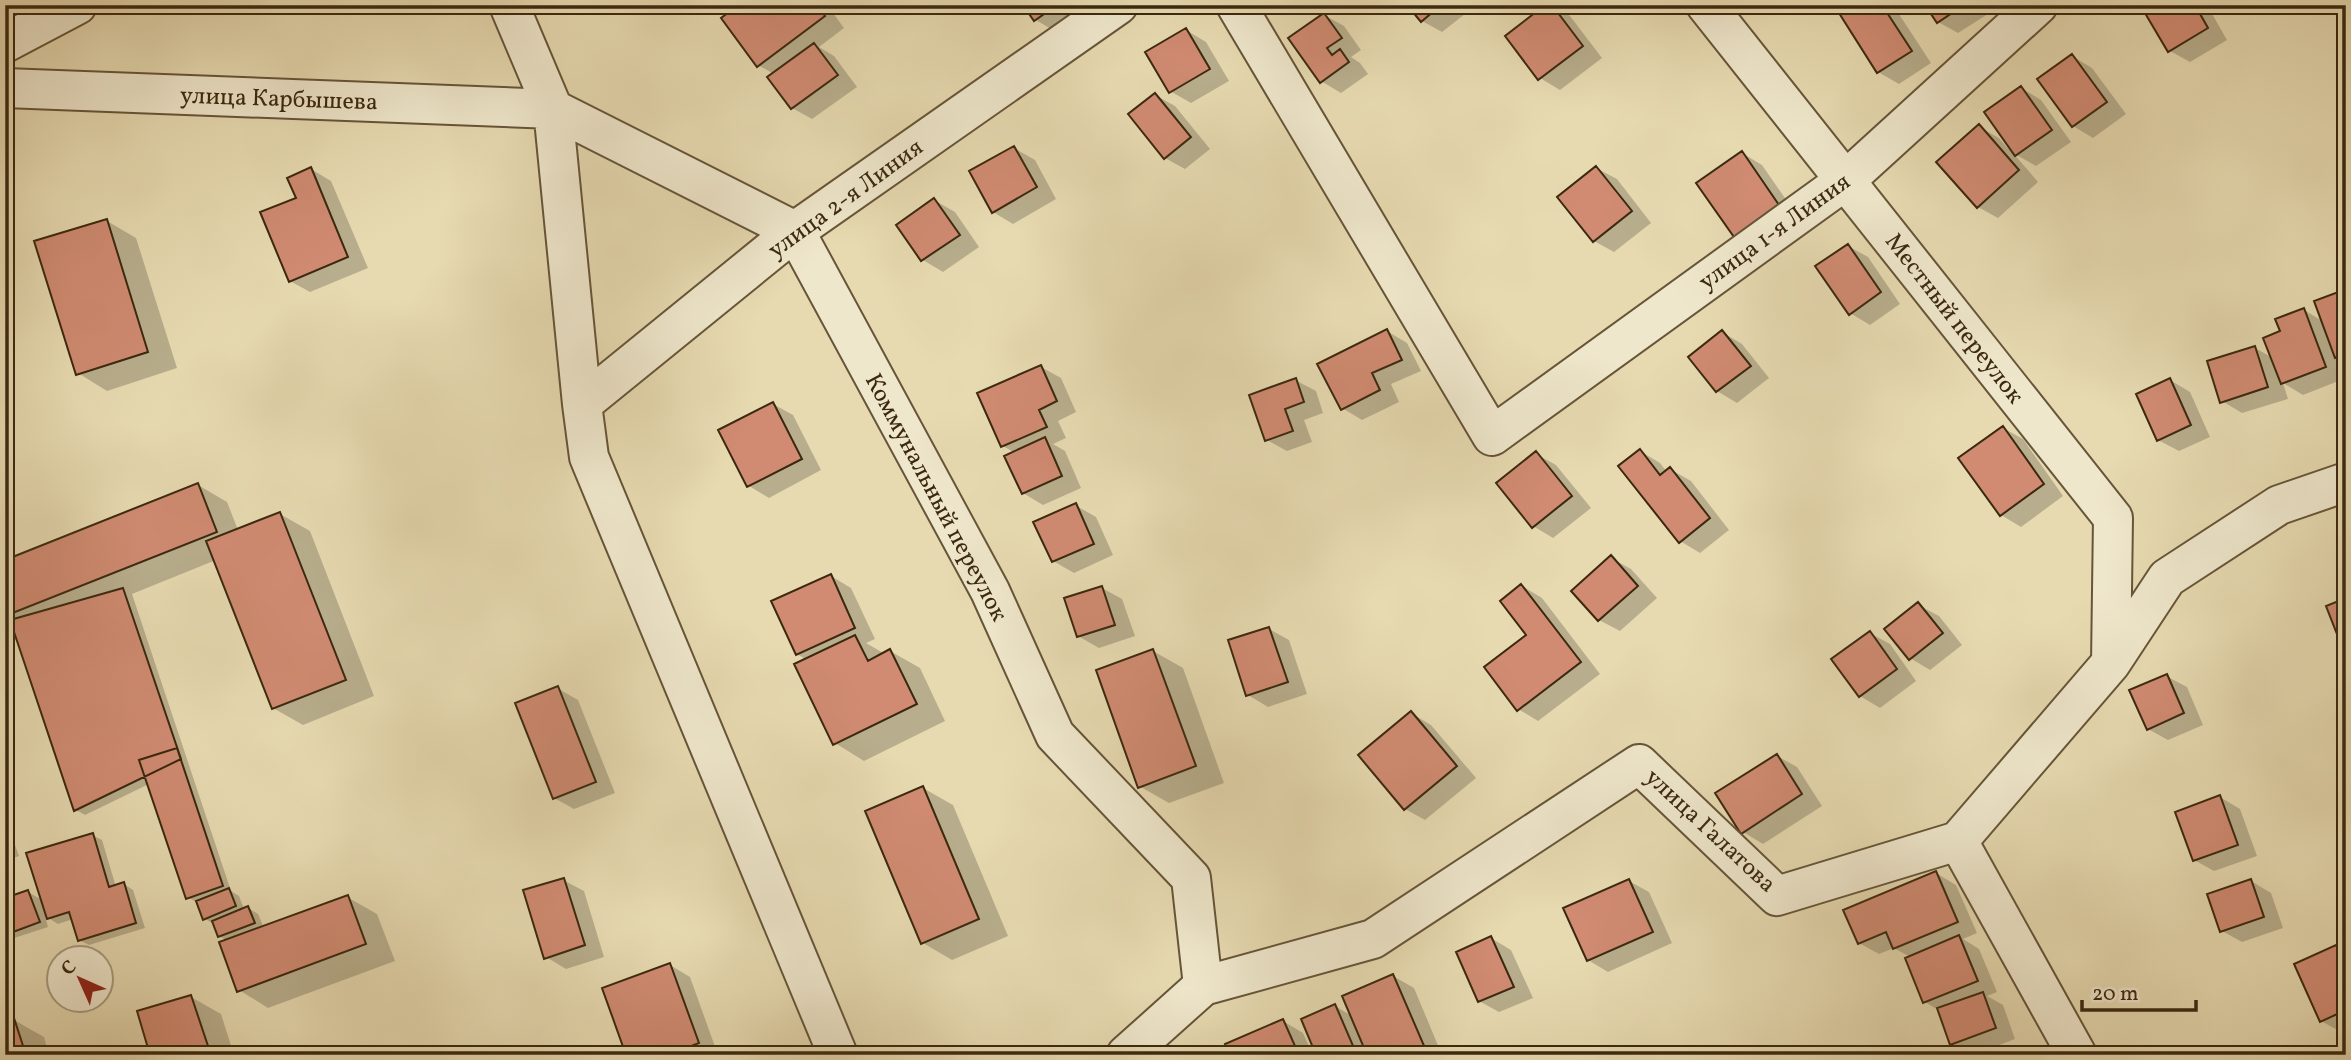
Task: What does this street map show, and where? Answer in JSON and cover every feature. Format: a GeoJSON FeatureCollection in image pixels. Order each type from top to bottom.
{"type":"FeatureCollection","features":[{"type":"Feature","properties":{"kind":"street"},"geometry":{"type":"LineString","coordinates":[[5,43],[77,5]]}},
{"type":"Feature","properties":{"kind":"street"},"geometry":{"type":"LineString","coordinates":[[509,5],[554,109],[589,457],[838,1055]]}},
{"type":"Feature","properties":{"kind":"street","name":"улица 2-я Линия"},"geometry":{"type":"LineString","coordinates":[[582,404],[795,231],[1118,5]]}},
{"type":"Feature","properties":{"kind":"street","name":"улица 1-я Линия"},"geometry":{"type":"LineString","coordinates":[[1236,5],[1492,436],[1846,180],[2038,5]]}},
{"type":"Feature","properties":{"kind":"street","name":"Местный переулок"},"geometry":{"type":"LineString","coordinates":[[1706,5],[2113,518],[2111,663]]}},
{"type":"Feature","properties":{"kind":"street","name":"улица Карбышева"},"geometry":{"type":"LineString","coordinates":[[5,88],[554,109]]}},
{"type":"Feature","properties":{"kind":"street"},"geometry":{"type":"LineString","coordinates":[[554,109],[795,231]]}},
{"type":"Feature","properties":{"kind":"street","name":"Коммунальный переулок"},"geometry":{"type":"LineString","coordinates":[[795,231],[990,592],[1055,735],[1191,878],[1203,986]]}},
{"type":"Feature","properties":{"kind":"street"},"geometry":{"type":"LineString","coordinates":[[2077,1055],[1958,841],[2111,663],[2168,578],[2279,505],[2346,482]]}},
{"type":"Feature","properties":{"kind":"street","name":"улица Галатова"},"geometry":{"type":"LineString","coordinates":[[1126,1055],[1203,986],[1373,939],[1639,764],[1777,896],[1958,841]]}},
{"type":"Feature","properties":{"kind":"building"},"geometry":{"type":"Polygon","coordinates":[[[739,5],[817,5],[825,16],[757,67],[721,18],[739,5]]]}},
{"type":"Feature","properties":{"kind":"building"},"geometry":{"type":"Polygon","coordinates":[[[1023,5],[1057,5],[1034,21],[1023,5]]]}},
{"type":"Feature","properties":{"kind":"building"},"geometry":{"type":"Polygon","coordinates":[[[1407,5],[1441,5],[1421,22],[1407,5]]]}},
{"type":"Feature","properties":{"kind":"building"},"geometry":{"type":"Polygon","coordinates":[[[1545,5],[1552,5],[1583,46],[1538,80],[1505,36],[1545,5]]]}},
{"type":"Feature","properties":{"kind":"building"},"geometry":{"type":"Polygon","coordinates":[[[1851,5],[1882,5],[1912,51],[1877,73],[1839,13],[1851,5]]]}},
{"type":"Feature","properties":{"kind":"building"},"geometry":{"type":"Polygon","coordinates":[[[1925,5],[1964,5],[1937,23],[1925,5]]]}},
{"type":"Feature","properties":{"kind":"building"},"geometry":{"type":"Polygon","coordinates":[[[2146,5],[2195,5],[2208,28],[2168,52],[2142,8],[2146,5]]]}},
{"type":"Feature","properties":{"kind":"building"},"geometry":{"type":"Polygon","coordinates":[[[1324,13],[1342,38],[1327,48],[1332,55],[1340,49],[1349,62],[1320,83],[1288,38],[1324,13]]]}},
{"type":"Feature","properties":{"kind":"building"},"geometry":{"type":"Polygon","coordinates":[[[1186,28],[1210,69],[1169,93],[1145,52],[1186,28]]]}},
{"type":"Feature","properties":{"kind":"building"},"geometry":{"type":"Polygon","coordinates":[[[814,43],[838,75],[791,109],[767,77],[814,43]]]}},
{"type":"Feature","properties":{"kind":"building"},"geometry":{"type":"Polygon","coordinates":[[[2072,54],[2107,102],[2072,127],[2037,79],[2072,54]]]}},
{"type":"Feature","properties":{"kind":"building"},"geometry":{"type":"Polygon","coordinates":[[[2021,86],[2052,130],[2015,156],[1984,112],[2021,86]]]}},
{"type":"Feature","properties":{"kind":"building"},"geometry":{"type":"Polygon","coordinates":[[[1155,93],[1191,137],[1164,159],[1128,114],[1155,93]]]}},
{"type":"Feature","properties":{"kind":"building"},"geometry":{"type":"Polygon","coordinates":[[[1979,124],[2019,170],[1977,208],[1936,162],[1979,124]]]}},
{"type":"Feature","properties":{"kind":"building"},"geometry":{"type":"Polygon","coordinates":[[[1014,146],[1037,187],[992,213],[969,171],[1014,146]]]}},
{"type":"Feature","properties":{"kind":"building"},"geometry":{"type":"Polygon","coordinates":[[[1742,151],[1779,205],[1734,237],[1696,183],[1742,151]]]}},
{"type":"Feature","properties":{"kind":"building"},"geometry":{"type":"Polygon","coordinates":[[[1596,166],[1632,211],[1593,242],[1557,197],[1596,166]]]}},
{"type":"Feature","properties":{"kind":"building"},"geometry":{"type":"Polygon","coordinates":[[[311,167],[348,257],[289,282],[260,212],[296,198],[287,178],[311,167]]]}},
{"type":"Feature","properties":{"kind":"building"},"geometry":{"type":"Polygon","coordinates":[[[934,198],[960,235],[921,261],[896,225],[934,198]]]}},
{"type":"Feature","properties":{"kind":"building"},"geometry":{"type":"Polygon","coordinates":[[[107,219],[148,352],[76,375],[34,241],[107,219]]]}},
{"type":"Feature","properties":{"kind":"building"},"geometry":{"type":"Polygon","coordinates":[[[1848,244],[1881,292],[1849,315],[1815,266],[1848,244]]]}},
{"type":"Feature","properties":{"kind":"building"},"geometry":{"type":"Polygon","coordinates":[[[2341,291],[2346,304],[2346,354],[2335,358],[2314,301],[2341,291]]]}},
{"type":"Feature","properties":{"kind":"building"},"geometry":{"type":"Polygon","coordinates":[[[2304,308],[2326,367],[2281,384],[2263,338],[2280,331],[2275,319],[2304,308]]]}},
{"type":"Feature","properties":{"kind":"building"},"geometry":{"type":"Polygon","coordinates":[[[1387,329],[1402,360],[1372,373],[1380,390],[1341,410],[1317,364],[1387,329]]]}},
{"type":"Feature","properties":{"kind":"building"},"geometry":{"type":"Polygon","coordinates":[[[1722,330],[1751,366],[1716,392],[1688,357],[1722,330]]]}},
{"type":"Feature","properties":{"kind":"building"},"geometry":{"type":"Polygon","coordinates":[[[2255,346],[2268,387],[2220,403],[2207,361],[2255,346]]]}},
{"type":"Feature","properties":{"kind":"building"},"geometry":{"type":"Polygon","coordinates":[[[1041,365],[1057,401],[1039,410],[1047,427],[1001,447],[977,393],[1041,365]]]}},
{"type":"Feature","properties":{"kind":"building"},"geometry":{"type":"Polygon","coordinates":[[[1296,378],[1304,402],[1285,409],[1293,431],[1265,441],[1249,395],[1296,378]]]}},
{"type":"Feature","properties":{"kind":"building"},"geometry":{"type":"Polygon","coordinates":[[[2170,378],[2191,425],[2157,441],[2136,394],[2170,378]]]}},
{"type":"Feature","properties":{"kind":"building"},"geometry":{"type":"Polygon","coordinates":[[[773,402],[802,459],[747,487],[718,430],[773,402]]]}},
{"type":"Feature","properties":{"kind":"building"},"geometry":{"type":"Polygon","coordinates":[[[2003,426],[2044,484],[2000,516],[1958,458],[2003,426]]]}},
{"type":"Feature","properties":{"kind":"building"},"geometry":{"type":"Polygon","coordinates":[[[1045,437],[1062,476],[1022,494],[1004,456],[1045,437]]]}},
{"type":"Feature","properties":{"kind":"building"},"geometry":{"type":"Polygon","coordinates":[[[1640,449],[1660,475],[1670,467],[1710,518],[1679,543],[1618,466],[1640,449]]]}},
{"type":"Feature","properties":{"kind":"building"},"geometry":{"type":"Polygon","coordinates":[[[1536,451],[1572,496],[1532,528],[1496,483],[1536,451]]]}},
{"type":"Feature","properties":{"kind":"building"},"geometry":{"type":"Polygon","coordinates":[[[198,483],[217,532],[5,616],[5,560],[198,483]]]}},
{"type":"Feature","properties":{"kind":"building"},"geometry":{"type":"Polygon","coordinates":[[[1076,503],[1094,544],[1052,562],[1033,522],[1076,503]]]}},
{"type":"Feature","properties":{"kind":"building"},"geometry":{"type":"Polygon","coordinates":[[[280,512],[346,680],[272,709],[206,541],[280,512]]]}},
{"type":"Feature","properties":{"kind":"building"},"geometry":{"type":"Polygon","coordinates":[[[1611,555],[1638,586],[1598,621],[1571,591],[1611,555]]]}},
{"type":"Feature","properties":{"kind":"building"},"geometry":{"type":"Polygon","coordinates":[[[831,574],[855,628],[796,655],[771,601],[831,574]]]}},
{"type":"Feature","properties":{"kind":"building"},"geometry":{"type":"Polygon","coordinates":[[[1521,584],[1581,662],[1517,711],[1484,667],[1526,635],[1500,601],[1521,584]]]}},
{"type":"Feature","properties":{"kind":"building"},"geometry":{"type":"Polygon","coordinates":[[[1102,586],[1115,625],[1077,637],[1064,598],[1102,586]]]}},
{"type":"Feature","properties":{"kind":"building"},"geometry":{"type":"Polygon","coordinates":[[[123,588],[181,759],[74,811],[10,620],[123,588]]]}},
{"type":"Feature","properties":{"kind":"building"},"geometry":{"type":"Polygon","coordinates":[[[2346,598],[2346,652],[2344,652],[2326,606],[2346,598]]]}},
{"type":"Feature","properties":{"kind":"building"},"geometry":{"type":"Polygon","coordinates":[[[1918,602],[1943,633],[1909,660],[1884,629],[1918,602]]]}},
{"type":"Feature","properties":{"kind":"building"},"geometry":{"type":"Polygon","coordinates":[[[1269,627],[1288,682],[1246,696],[1228,640],[1269,627]]]}},
{"type":"Feature","properties":{"kind":"building"},"geometry":{"type":"Polygon","coordinates":[[[1870,631],[1897,669],[1859,697],[1831,659],[1870,631]]]}},
{"type":"Feature","properties":{"kind":"building"},"geometry":{"type":"Polygon","coordinates":[[[855,635],[868,661],[890,649],[917,704],[833,745],[794,664],[855,635]]]}},
{"type":"Feature","properties":{"kind":"building"},"geometry":{"type":"Polygon","coordinates":[[[1153,649],[1196,766],[1138,788],[1096,670],[1153,649]]]}},
{"type":"Feature","properties":{"kind":"building"},"geometry":{"type":"Polygon","coordinates":[[[2167,674],[2184,713],[2147,730],[2129,690],[2167,674]]]}},
{"type":"Feature","properties":{"kind":"building"},"geometry":{"type":"Polygon","coordinates":[[[558,686],[596,782],[553,799],[515,703],[558,686]]]}},
{"type":"Feature","properties":{"kind":"building"},"geometry":{"type":"Polygon","coordinates":[[[1411,711],[1457,766],[1404,810],[1358,755],[1411,711]]]}},
{"type":"Feature","properties":{"kind":"building"},"geometry":{"type":"Polygon","coordinates":[[[177,748],[223,886],[186,899],[139,760],[177,748]]]}},
{"type":"Feature","properties":{"kind":"building"},"geometry":{"type":"Polygon","coordinates":[[[1777,754],[1802,794],[1741,834],[1715,793],[1777,754]]]}},
{"type":"Feature","properties":{"kind":"building"},"geometry":{"type":"Polygon","coordinates":[[[923,786],[979,919],[921,944],[865,811],[923,786]]]}},
{"type":"Feature","properties":{"kind":"building"},"geometry":{"type":"Polygon","coordinates":[[[2220,795],[2238,845],[2193,861],[2175,812],[2220,795]]]}},
{"type":"Feature","properties":{"kind":"building"},"geometry":{"type":"Polygon","coordinates":[[[93,833],[109,887],[124,882],[136,923],[78,941],[69,912],[47,919],[26,853],[93,833]]]}},
{"type":"Feature","properties":{"kind":"building"},"geometry":{"type":"Polygon","coordinates":[[[1936,871],[1958,922],[1893,949],[1886,932],[1858,944],[1843,910],[1936,871]]]}},
{"type":"Feature","properties":{"kind":"building"},"geometry":{"type":"Polygon","coordinates":[[[564,878],[585,945],[544,959],[523,890],[564,878]]]}},
{"type":"Feature","properties":{"kind":"building"},"geometry":{"type":"Polygon","coordinates":[[[1629,879],[1653,932],[1587,961],[1563,908],[1629,879]]]}},
{"type":"Feature","properties":{"kind":"building"},"geometry":{"type":"Polygon","coordinates":[[[2251,879],[2264,917],[2220,932],[2207,894],[2251,879]]]}},
{"type":"Feature","properties":{"kind":"building"},"geometry":{"type":"Polygon","coordinates":[[[229,888],[236,906],[203,920],[196,901],[229,888]]]}},
{"type":"Feature","properties":{"kind":"building"},"geometry":{"type":"Polygon","coordinates":[[[28,890],[40,922],[5,935],[5,898],[28,890]]]}},
{"type":"Feature","properties":{"kind":"building"},"geometry":{"type":"Polygon","coordinates":[[[348,895],[366,944],[237,992],[219,942],[348,895]]]}},
{"type":"Feature","properties":{"kind":"building"},"geometry":{"type":"Polygon","coordinates":[[[248,906],[255,923],[218,937],[212,921],[248,906]]]}},
{"type":"Feature","properties":{"kind":"building"},"geometry":{"type":"Polygon","coordinates":[[[1959,935],[1978,981],[1923,1003],[1905,958],[1959,935]]]}},
{"type":"Feature","properties":{"kind":"building"},"geometry":{"type":"Polygon","coordinates":[[[1491,936],[1514,987],[1478,1002],[1456,952],[1491,936]]]}},
{"type":"Feature","properties":{"kind":"building"},"geometry":{"type":"Polygon","coordinates":[[[2336,945],[2346,965],[2346,1010],[2320,1022],[2294,964],[2336,945]]]}},
{"type":"Feature","properties":{"kind":"building"},"geometry":{"type":"Polygon","coordinates":[[[670,963],[699,1043],[669,1055],[626,1055],[602,988],[670,963]]]}},
{"type":"Feature","properties":{"kind":"building"},"geometry":{"type":"Polygon","coordinates":[[[1393,974],[1428,1055],[1367,1055],[1342,996],[1393,974]]]}},
{"type":"Feature","properties":{"kind":"building"},"geometry":{"type":"Polygon","coordinates":[[[1983,992],[1996,1028],[1950,1045],[1937,1008],[1983,992]]]}},
{"type":"Feature","properties":{"kind":"building"},"geometry":{"type":"Polygon","coordinates":[[[191,995],[211,1055],[150,1055],[137,1011],[191,995]]]}},
{"type":"Feature","properties":{"kind":"building"},"geometry":{"type":"Polygon","coordinates":[[[1335,1004],[1357,1055],[1316,1055],[1301,1019],[1335,1004]]]}},
{"type":"Feature","properties":{"kind":"building"},"geometry":{"type":"Polygon","coordinates":[[[14,1018],[26,1055],[5,1055],[5,1022],[14,1018]]]}},
{"type":"Feature","properties":{"kind":"building"},"geometry":{"type":"Polygon","coordinates":[[[1283,1019],[1299,1055],[1230,1055],[1225,1044],[1283,1019]]]}}]}
